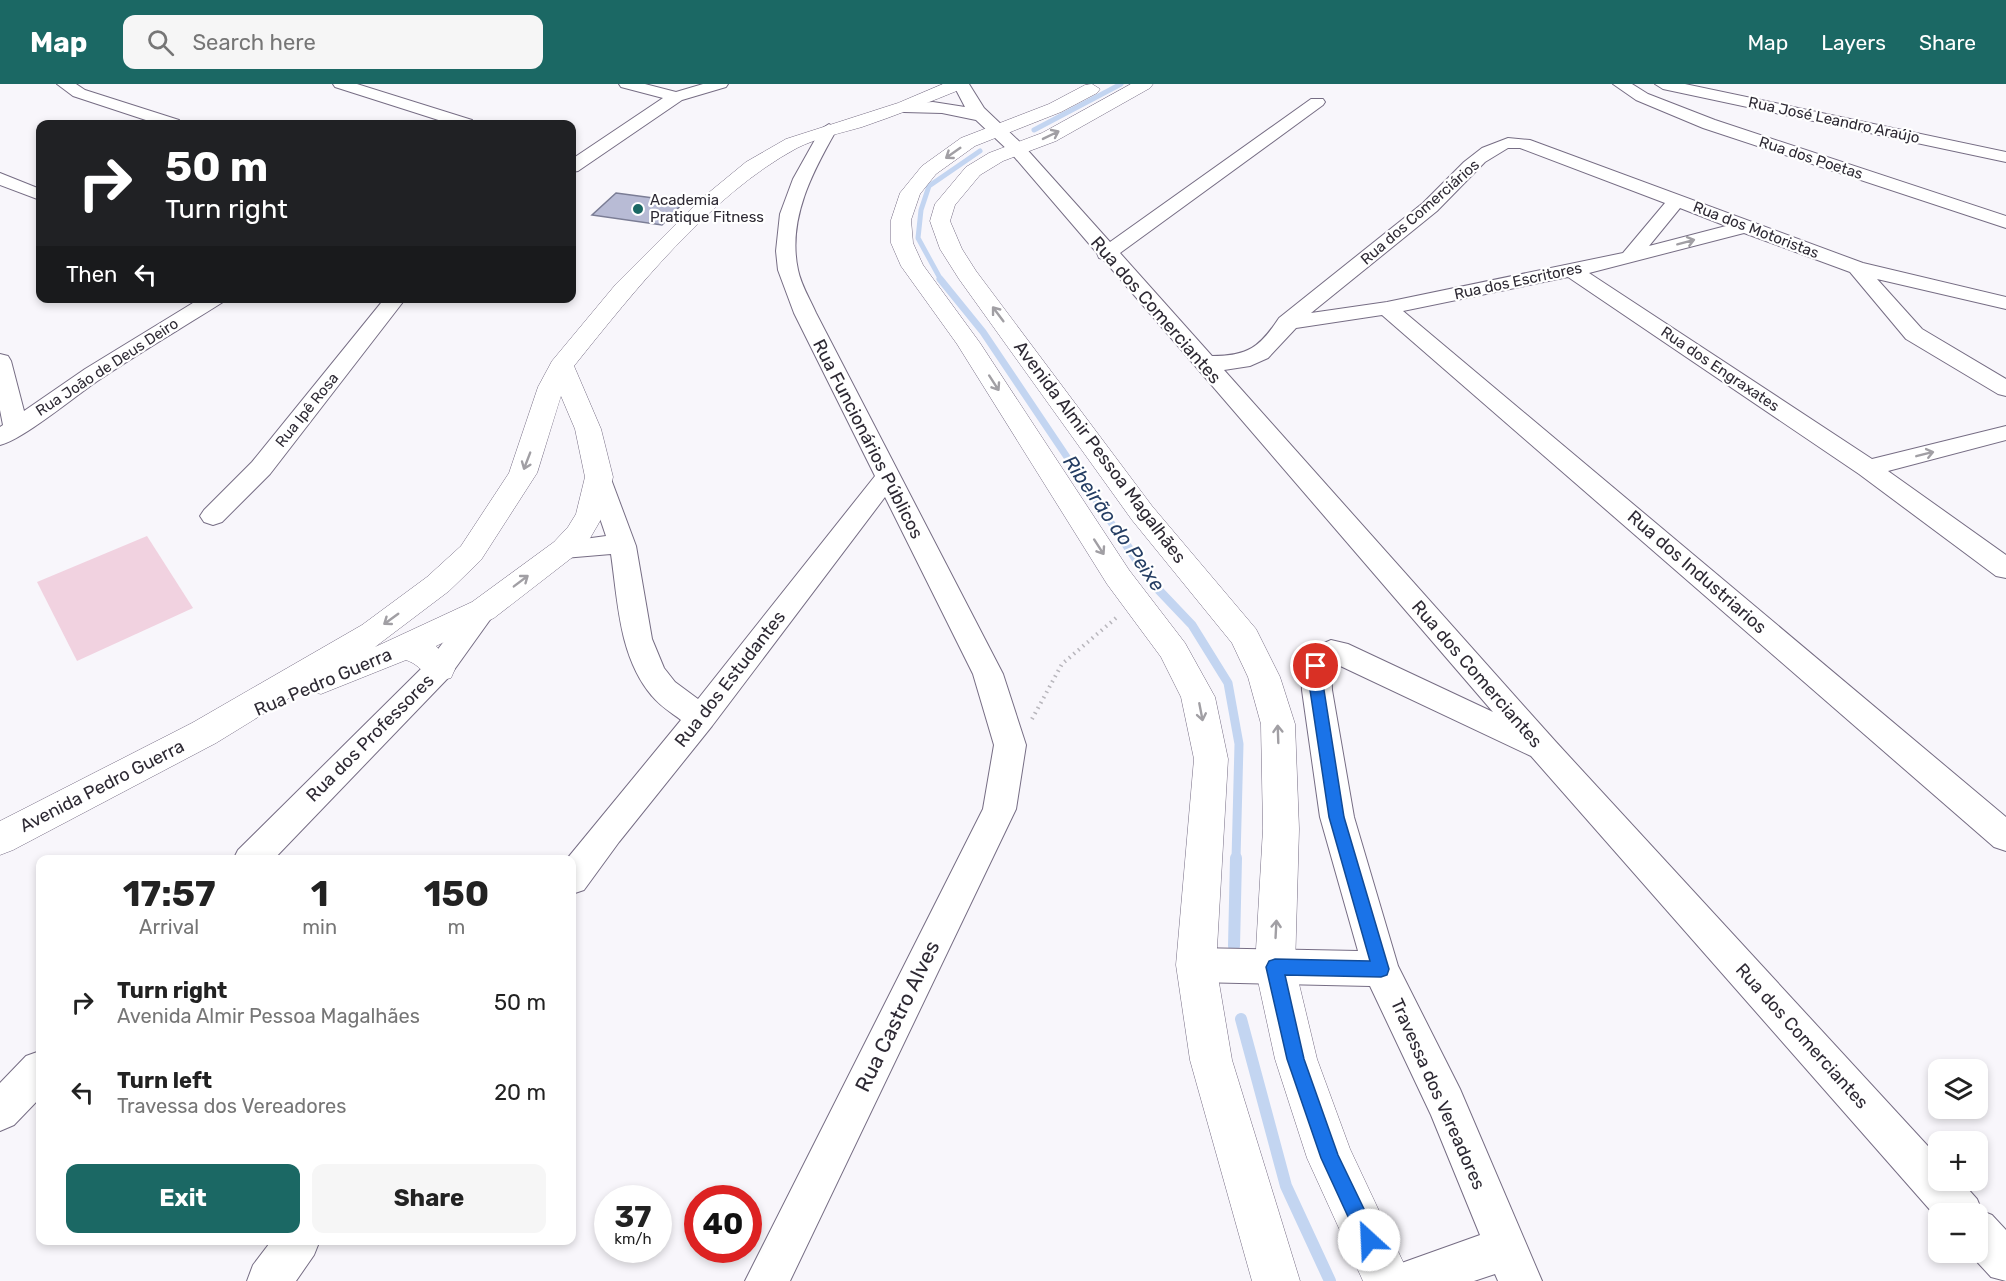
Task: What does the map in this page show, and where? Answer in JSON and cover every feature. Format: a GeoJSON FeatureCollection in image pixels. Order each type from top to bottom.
{"type":"FeatureCollection","features":[{"type":"Feature","properties":{"kind":"street"},"geometry":{"type":"LineString","coordinates":[[64,84],[79,93],[161,120]]}},
{"type":"Feature","properties":{"kind":"street"},"geometry":{"type":"LineString","coordinates":[[341,84],[454,120]]}},
{"type":"Feature","properties":{"kind":"street"},"geometry":{"type":"LineString","coordinates":[[627,84],[676,97]]}},
{"type":"Feature","properties":{"kind":"street"},"geometry":{"type":"LineString","coordinates":[[576,164],[676,97],[720,84]]}},
{"type":"Feature","properties":{"kind":"street"},"geometry":{"type":"LineString","coordinates":[[483,610],[471,553],[523,473],[551,387],[561,366],[624,289],[708,203],[753,166],[793,143],[830,129],[904,107],[960,84]]}},
{"type":"Feature","properties":{"kind":"street","name":"Rua dos Comerciantes"},"geometry":{"type":"LineString","coordinates":[[960,84],[967,101],[998,132],[1545,751],[1952,1203]]}},
{"type":"Feature","properties":{"kind":"street","name":"Avenida Almir Pessoa Magalhães"},"geometry":{"type":"LineString","coordinates":[[1101,84],[1055,108],[968,142],[929,170],[910,193],[901,220],[902,243],[912,266],[968,343],[1118,576],[1174,651],[1198,697],[1211,759],[1196,965],[1211,1060],[1273,1279]]}},
{"type":"Feature","properties":{"kind":"street","name":"Avenida Almir Pessoa Magalhães"},"geometry":{"type":"LineString","coordinates":[[998,132],[1049,137],[1144,84]]}},
{"type":"Feature","properties":{"kind":"street","name":"Rua dos Poetas"},"geometry":{"type":"LineString","coordinates":[[1621,84],[1642,97],[1709,124],[2006,222]]}},
{"type":"Feature","properties":{"kind":"street","name":"Rua José Leandro Araújo"},"geometry":{"type":"LineString","coordinates":[[1663,84],[2006,157]]}},
{"type":"Feature","properties":{"kind":"street"},"geometry":{"type":"LineString","coordinates":[[1106,254],[1317,102]]}},
{"type":"Feature","properties":{"kind":"street"},"geometry":{"type":"LineString","coordinates":[[904,107],[934,106],[957,109],[998,132]]}},
{"type":"Feature","properties":{"kind":"street","name":"Rua Funcionários Públicos"},"geometry":{"type":"LineString","coordinates":[[830,129],[794,194],[787,232],[788,269],[805,313],[988,674],[1010,745]]}},
{"type":"Feature","properties":{"kind":"street","name":"Avenida Almir Pessoa Magalhães"},"geometry":{"type":"LineString","coordinates":[[998,132],[996,157],[973,171],[945,204],[940,221],[951,249],[967,274],[1142,513],[1245,637],[1264,677],[1278,724],[1281,829],[1275,967],[1296,1059],[1330,1158],[1388,1281]]}},
{"type":"Feature","properties":{"kind":"street","name":"Rua dos Motoristas"},"geometry":{"type":"LineString","coordinates":[[1511,142],[1524,144],[1747,225],[1857,268],[2006,303]]}},
{"type":"Feature","properties":{"kind":"street","name":"Rua dos Comerciários"},"geometry":{"type":"LineString","coordinates":[[1204,363],[1237,362],[1254,357],[1266,350],[1287,324],[1330,285],[1406,227],[1474,164],[1496,147],[1511,142]]}},
{"type":"Feature","properties":{"kind":"street"},"geometry":{"type":"LineString","coordinates":[[0,178],[36,193]]}},
{"type":"Feature","properties":{"kind":"street"},"geometry":{"type":"LineString","coordinates":[[1630,257],[1677,200]]}},
{"type":"Feature","properties":{"kind":"street","name":"Rua dos Escritores"},"geometry":{"type":"LineString","coordinates":[[1287,324],[1376,309],[1571,270],[1630,257],[1747,225]]}},
{"type":"Feature","properties":{"kind":"street"},"geometry":{"type":"LineString","coordinates":[[1857,268],[1914,334],[2006,389]]}},
{"type":"Feature","properties":{"kind":"street","name":"Rua dos Engraxates"},"geometry":{"type":"LineString","coordinates":[[1571,270],[1868,468],[2006,568]]}},
{"type":"Feature","properties":{"kind":"street"},"geometry":{"type":"LineString","coordinates":[[1330,285],[1337,293],[1376,309]]}},
{"type":"Feature","properties":{"kind":"street","name":"Rua Ipê Rosa"},"geometry":{"type":"LineString","coordinates":[[213,516],[261,468],[392,303]]}},
{"type":"Feature","properties":{"kind":"street","name":"Rua João de Deus Deiro"},"geometry":{"type":"LineString","coordinates":[[8,433],[185,307]]}},
{"type":"Feature","properties":{"kind":"street","name":"Rua dos Industriarios"},"geometry":{"type":"LineString","coordinates":[[1376,309],[2006,837]]}},
{"type":"Feature","properties":{"kind":"street"},"geometry":{"type":"LineString","coordinates":[[0,361],[8,433]]}},
{"type":"Feature","properties":{"kind":"street","name":"Rua Pedro Guerra"},"geometry":{"type":"LineString","coordinates":[[204,733],[404,648],[483,610],[564,549],[579,533],[590,514],[599,477],[588,429],[561,366]]}},
{"type":"Feature","properties":{"kind":"street"},"geometry":{"type":"LineString","coordinates":[[539,429],[566,427],[588,429]]}},
{"type":"Feature","properties":{"kind":"street"},"geometry":{"type":"LineString","coordinates":[[1868,468],[2006,433]]}},
{"type":"Feature","properties":{"kind":"street"},"geometry":{"type":"LineString","coordinates":[[599,477],[624,546],[638,639],[651,672],[664,690],[701,718]]}},
{"type":"Feature","properties":{"kind":"street","name":"Rua dos Estudantes"},"geometry":{"type":"LineString","coordinates":[[576,874],[607,832],[701,718],[887,477]]}},
{"type":"Feature","properties":{"kind":"street"},"geometry":{"type":"LineString","coordinates":[[564,549],[606,545],[624,546]]}},
{"type":"Feature","properties":{"kind":"street","name":"Rua Pedro Guerra"},"geometry":{"type":"LineString","coordinates":[[204,733],[373,633],[438,584],[471,553]]}},
{"type":"Feature","properties":{"kind":"street","name":"Rua dos Professores"},"geometry":{"type":"LineString","coordinates":[[255,855],[439,669],[483,610]]}},
{"type":"Feature","properties":{"kind":"street"},"geometry":{"type":"LineString","coordinates":[[404,648],[427,655],[439,669]]}},
{"type":"Feature","properties":{"kind":"street","name":"Travessa dos Vereadores"},"geometry":{"type":"LineString","coordinates":[[1513,1265],[1446,1103],[1381,969],[1337,817],[1317,690],[1318,658],[1331,651],[1338,652],[1545,751]]}},
{"type":"Feature","properties":{"kind":"street","name":"Avenida Pedro Guerra"},"geometry":{"type":"LineString","coordinates":[[0,839],[204,733]]}},
{"type":"Feature","properties":{"kind":"street","name":"Rua Castro Alves"},"geometry":{"type":"LineString","coordinates":[[767,1281],[999,809],[1010,745]]}},
{"type":"Feature","properties":{"kind":"street"},"geometry":{"type":"LineString","coordinates":[[1196,965],[1381,969]]}},
{"type":"Feature","properties":{"kind":"street"},"geometry":{"type":"LineString","coordinates":[[0,1111],[36,1074]]}},
{"type":"Feature","properties":{"kind":"street"},"geometry":{"type":"LineString","coordinates":[[1988,1242],[2006,1262]]}},
{"type":"Feature","properties":{"kind":"street"},"geometry":{"type":"LineString","coordinates":[[269,1281],[296,1245]]}},
{"type":"Feature","properties":{"kind":"street"},"geometry":{"type":"LineString","coordinates":[[1412,1281],[1513,1265]]}},
{"type":"Feature","properties":{"kind":"path"},"geometry":{"type":"LineString","coordinates":[[1010,745],[1033,718],[1062,664],[1110,620],[1141,606]]}},
{"type":"Feature","properties":{"kind":"shaded area"},"geometry":{"type":"Polygon","coordinates":[[[147,536],[193,608],[77,661],[37,582],[147,536]]]}},
{"type":"Feature","properties":{"kind":"building","name":"Academia Pratique Fitness"},"geometry":{"type":"Polygon","coordinates":[[[616,193],[684,202],[662,225],[592,215],[616,193]]]}},
{"type":"Feature","properties":{"kind":"waterway","name":"Ribeirão do Peixe"},"geometry":{"type":"LineString","coordinates":[[1034,130],[1121,84]]}},
{"type":"Feature","properties":{"kind":"waterway","name":"Ribeirão do Peixe"},"geometry":{"type":"LineString","coordinates":[[941,280],[918,238],[921,210],[929,186],[980,151]]}},
{"type":"Feature","properties":{"kind":"waterway","name":"Ribeirão do Peixe"},"geometry":{"type":"LineString","coordinates":[[940,279],[983,332],[1118,533]]}},
{"type":"Feature","properties":{"kind":"waterway","name":"Ribeirão do Peixe"},"geometry":{"type":"LineString","coordinates":[[1117,531],[1153,584],[1192,625],[1228,683],[1239,744],[1236,859]]}},
{"type":"Feature","properties":{"kind":"waterway","name":"Ribeirão do Peixe"},"geometry":{"type":"LineString","coordinates":[[1234,946],[1236,858]]}},
{"type":"Feature","properties":{"kind":"waterway","name":"Ribeirão do Peixe"},"geometry":{"type":"LineString","coordinates":[[1241,1019],[1286,1186],[1330,1281]]}},
{"type":"Feature","properties":{"kind":"place","name":"Academia Pratique Fitness"},"geometry":{"type":"Point","coordinates":[638,209]}},
{"type":"Feature","properties":{"kind":"route"},"geometry":{"type":"LineString","coordinates":[[1316,666],[1317,690],[1337,817],[1381,969],[1275,967],[1296,1059],[1330,1158],[1369,1240]]}}]}
